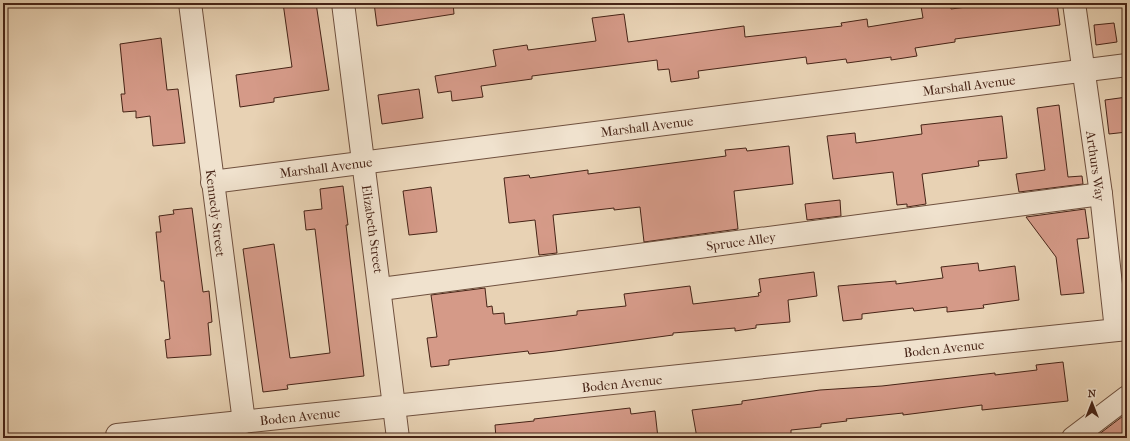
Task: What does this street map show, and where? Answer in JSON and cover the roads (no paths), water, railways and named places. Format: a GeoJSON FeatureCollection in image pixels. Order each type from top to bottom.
{"type":"FeatureCollection","features":[{"type":"Feature","properties":{"kind":"street","name":"Kennedy Street"},"geometry":{"type":"LineString","coordinates":[[190,3],[244,422]]}},
{"type":"Feature","properties":{"kind":"street","name":"Elizabeth Street"},"geometry":{"type":"LineString","coordinates":[[343,3],[381,289],[398,438]]}},
{"type":"Feature","properties":{"kind":"street","name":"Arthurs Way"},"geometry":{"type":"LineString","coordinates":[[1074,3],[1082,70],[1121,329]]}},
{"type":"Feature","properties":{"kind":"street","name":"Marshall Avenue"},"geometry":{"type":"LineString","coordinates":[[212,182],[1127,65]]}},
{"type":"Feature","properties":{"kind":"street","name":"Spruce Alley"},"geometry":{"type":"LineString","coordinates":[[381,289],[1101,194]]}},
{"type":"Feature","properties":{"kind":"street","name":"Boden Avenue"},"geometry":{"type":"LineString","coordinates":[[117,435],[395,407],[1121,329]]}},
{"type":"Feature","properties":{"kind":"street"},"geometry":{"type":"LineString","coordinates":[[1073,438],[1127,397]]}},
{"type":"Feature","properties":{"kind":"railway"},"geometry":{"type":"LineString","coordinates":[[3,406],[4,438]]}}]}
